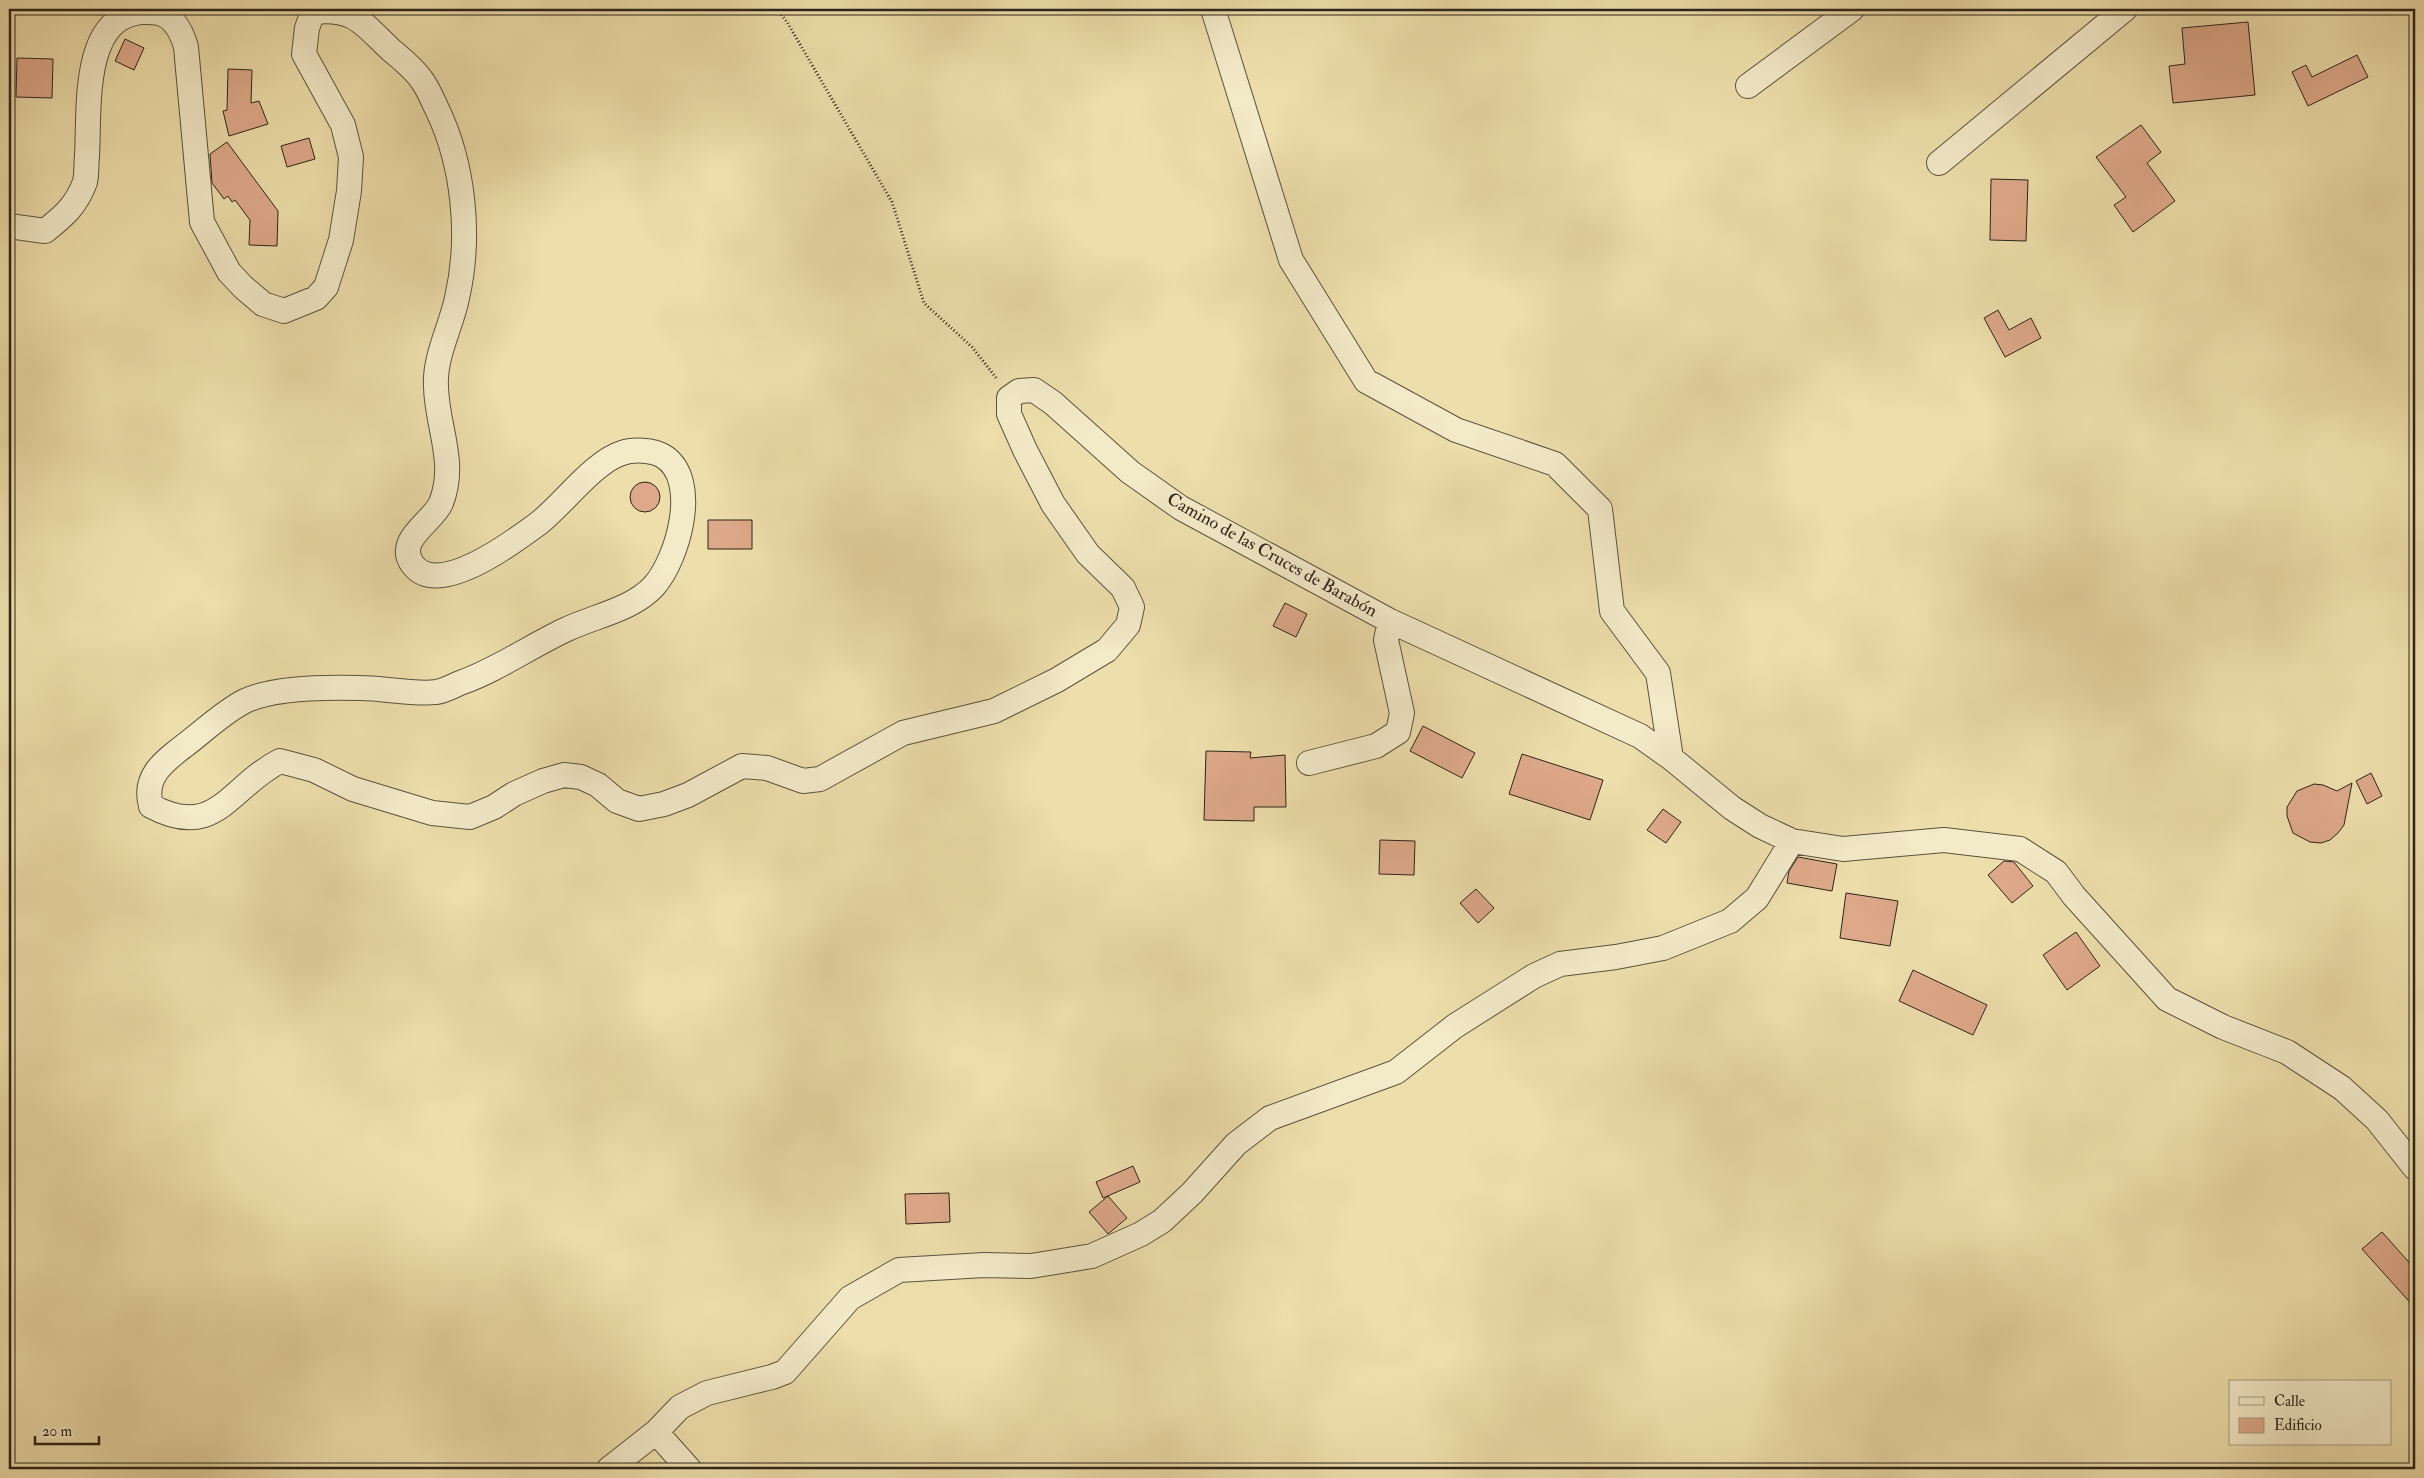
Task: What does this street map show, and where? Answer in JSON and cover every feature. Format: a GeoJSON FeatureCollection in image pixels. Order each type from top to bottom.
{"type":"FeatureCollection","features":[{"type":"Feature","properties":{"kind":"street"},"geometry":{"type":"LineString","coordinates":[[1213,9],[1291,260],[1366,382],[1456,430],[1555,464],[1600,509],[1612,610],[1658,672],[1671,758]]}},
{"type":"Feature","properties":{"kind":"street"},"geometry":{"type":"LineString","coordinates":[[1748,86],[1852,9]]}},
{"type":"Feature","properties":{"kind":"street"},"geometry":{"type":"LineString","coordinates":[[1939,163],[2124,9]]}},
{"type":"Feature","properties":{"kind":"street"},"geometry":{"type":"LineString","coordinates":[[9,226],[45,231],[74,206],[85,180],[91,74],[97,43],[107,25],[122,14],[150,10],[163,14],[182,31],[186,47],[202,222],[230,272],[263,304],[277,309],[284,311],[301,306],[316,298],[326,286],[341,240],[349,191],[351,156],[343,125],[304,54],[307,28],[313,12],[331,10],[354,15],[424,82],[449,134],[464,214],[463,272],[438,363],[436,387],[448,459],[447,483],[439,508],[414,533],[408,545],[410,562],[418,570],[441,576],[479,563],[541,521],[594,470],[621,452],[644,451],[662,455],[680,476],[683,488],[680,528],[674,551],[657,582],[640,599],[565,630],[477,677],[436,692],[360,688],[274,691],[244,702],[164,761],[151,778],[148,795],[151,806],[168,815],[184,818],[200,818],[215,810],[262,771],[280,761],[314,770],[353,789],[432,813],[470,817],[494,807],[514,794],[543,781],[564,775],[581,777],[598,785],[616,801],[640,809],[664,804],[688,795],[742,766],[767,768],[802,782],[820,779],[903,733],[994,711],[1057,680],[1107,650],[1128,624],[1132,607],[1123,588],[1088,554],[1053,504],[1009,414],[1009,398]]}},
{"type":"Feature","properties":{"kind":"street","name":"Camino de las Cruces de Barabón"},"geometry":{"type":"LineString","coordinates":[[1009,398],[1019,391],[1034,390],[1053,403],[1130,472],[1181,508],[1390,621],[1640,736],[1671,758],[1732,808],[1760,826],[1792,841],[1843,849],[1944,840],[2020,849],[2056,872],[2074,896],[2167,999],[2223,1027],[2287,1052],[2342,1088],[2377,1120],[2415,1168]]}},
{"type":"Feature","properties":{"kind":"street"},"geometry":{"type":"LineString","coordinates":[[1309,763],[1376,746],[1398,732],[1402,713],[1386,640],[1390,621]]}},
{"type":"Feature","properties":{"kind":"street"},"geometry":{"type":"LineString","coordinates":[[609,1469],[656,1432],[680,1407],[707,1394],[785,1372],[850,1298],[899,1270],[984,1265],[1032,1266],[1092,1256],[1141,1234],[1162,1221],[1192,1193],[1236,1144],[1270,1118],[1396,1072],[1455,1026],[1534,976],[1560,964],[1616,957],[1663,948],[1730,921],[1757,898],[1792,841]]}},
{"type":"Feature","properties":{"kind":"street"},"geometry":{"type":"LineString","coordinates":[[656,1432],[690,1469]]}},
{"type":"Feature","properties":{"kind":"path"},"geometry":{"type":"LineString","coordinates":[[777,9],[787,22],[892,202],[924,303],[972,347],[991,368],[1009,398]]}},
{"type":"Feature","properties":{"kind":"building"},"geometry":{"type":"Polygon","coordinates":[[[2248,22],[2255,95],[2173,103],[2169,66],[2185,64],[2182,28],[2248,22]]]}},
{"type":"Feature","properties":{"kind":"building"},"geometry":{"type":"Polygon","coordinates":[[[125,39],[144,48],[134,70],[115,61],[125,39]]]}},
{"type":"Feature","properties":{"kind":"building"},"geometry":{"type":"Polygon","coordinates":[[[2357,55],[2368,77],[2308,106],[2292,72],[2306,65],[2312,77],[2357,55]]]}},
{"type":"Feature","properties":{"kind":"building"},"geometry":{"type":"Polygon","coordinates":[[[17,58],[53,59],[52,98],[16,97],[17,58]]]}},
{"type":"Feature","properties":{"kind":"building"},"geometry":{"type":"Polygon","coordinates":[[[228,69],[252,70],[251,103],[259,101],[268,124],[229,136],[223,111],[227,110],[228,69]]]}},
{"type":"Feature","properties":{"kind":"building"},"geometry":{"type":"Polygon","coordinates":[[[2141,125],[2161,152],[2147,163],[2175,201],[2133,232],[2114,205],[2126,197],[2096,157],[2141,125]]]}},
{"type":"Feature","properties":{"kind":"building"},"geometry":{"type":"Polygon","coordinates":[[[309,138],[315,159],[287,167],[281,146],[309,138]]]}},
{"type":"Feature","properties":{"kind":"building"},"geometry":{"type":"Polygon","coordinates":[[[227,142],[278,211],[277,246],[249,245],[250,220],[235,200],[232,202],[228,196],[224,199],[212,183],[210,154],[227,142]]]}},
{"type":"Feature","properties":{"kind":"building"},"geometry":{"type":"Polygon","coordinates":[[[1991,179],[2028,180],[2026,241],[1990,240],[1991,179]]]}},
{"type":"Feature","properties":{"kind":"building"},"geometry":{"type":"Polygon","coordinates":[[[1998,310],[2009,330],[2031,318],[2041,338],[2005,357],[1984,318],[1998,310]]]}},
{"type":"Feature","properties":{"kind":"building"},"geometry":{"type":"Polygon","coordinates":[[[645,482],[656,486],[660,497],[656,508],[645,512],[634,508],[630,497],[634,486],[645,482]]]}},
{"type":"Feature","properties":{"kind":"building"},"geometry":{"type":"Polygon","coordinates":[[[708,520],[752,520],[752,549],[708,549],[708,520]]]}},
{"type":"Feature","properties":{"kind":"building"},"geometry":{"type":"Polygon","coordinates":[[[1285,603],[1307,614],[1296,637],[1273,626],[1285,603]]]}},
{"type":"Feature","properties":{"kind":"building"},"geometry":{"type":"Polygon","coordinates":[[[1423,726],[1475,753],[1462,778],[1410,751],[1423,726]]]}},
{"type":"Feature","properties":{"kind":"building"},"geometry":{"type":"Polygon","coordinates":[[[1206,751],[1251,752],[1250,758],[1285,755],[1286,807],[1254,807],[1254,821],[1204,820],[1206,751]]]}},
{"type":"Feature","properties":{"kind":"building"},"geometry":{"type":"Polygon","coordinates":[[[1522,754],[1603,780],[1590,820],[1509,794],[1522,754]]]}},
{"type":"Feature","properties":{"kind":"building"},"geometry":{"type":"Polygon","coordinates":[[[2371,773],[2382,796],[2367,804],[2356,781],[2371,773]]]}},
{"type":"Feature","properties":{"kind":"building"},"geometry":{"type":"Polygon","coordinates":[[[2352,783],[2344,825],[2330,840],[2321,843],[2310,842],[2293,833],[2287,816],[2287,807],[2297,791],[2314,784],[2323,785],[2337,791],[2352,783]]]}},
{"type":"Feature","properties":{"kind":"building"},"geometry":{"type":"Polygon","coordinates":[[[1663,809],[1681,822],[1666,843],[1647,830],[1663,809]]]}},
{"type":"Feature","properties":{"kind":"building"},"geometry":{"type":"Polygon","coordinates":[[[1380,840],[1415,841],[1414,875],[1379,874],[1380,840]]]}},
{"type":"Feature","properties":{"kind":"building"},"geometry":{"type":"Polygon","coordinates":[[[1798,857],[1837,864],[1832,891],[1787,883],[1789,871],[1798,857]]]}},
{"type":"Feature","properties":{"kind":"building"},"geometry":{"type":"Polygon","coordinates":[[[2004,861],[2014,862],[2033,886],[2012,903],[1988,875],[2004,861]]]}},
{"type":"Feature","properties":{"kind":"building"},"geometry":{"type":"Polygon","coordinates":[[[1476,889],[1494,908],[1478,923],[1460,903],[1476,889]]]}},
{"type":"Feature","properties":{"kind":"building"},"geometry":{"type":"Polygon","coordinates":[[[1846,893],[1898,901],[1890,946],[1840,938],[1846,893]]]}},
{"type":"Feature","properties":{"kind":"building"},"geometry":{"type":"Polygon","coordinates":[[[2076,932],[2100,966],[2067,990],[2043,955],[2076,932]]]}},
{"type":"Feature","properties":{"kind":"building"},"geometry":{"type":"Polygon","coordinates":[[[1913,970],[1987,1005],[1973,1035],[1899,1001],[1913,970]]]}},
{"type":"Feature","properties":{"kind":"building"},"geometry":{"type":"Polygon","coordinates":[[[1133,1166],[1140,1182],[1103,1198],[1096,1182],[1133,1166]]]}},
{"type":"Feature","properties":{"kind":"building"},"geometry":{"type":"Polygon","coordinates":[[[949,1193],[950,1222],[906,1224],[905,1194],[949,1193]]]}},
{"type":"Feature","properties":{"kind":"building"},"geometry":{"type":"Polygon","coordinates":[[[1108,1196],[1127,1218],[1108,1234],[1089,1212],[1108,1196]]]}},
{"type":"Feature","properties":{"kind":"building"},"geometry":{"type":"Polygon","coordinates":[[[2382,1232],[2415,1269],[2415,1308],[2362,1249],[2382,1232]]]}}]}
